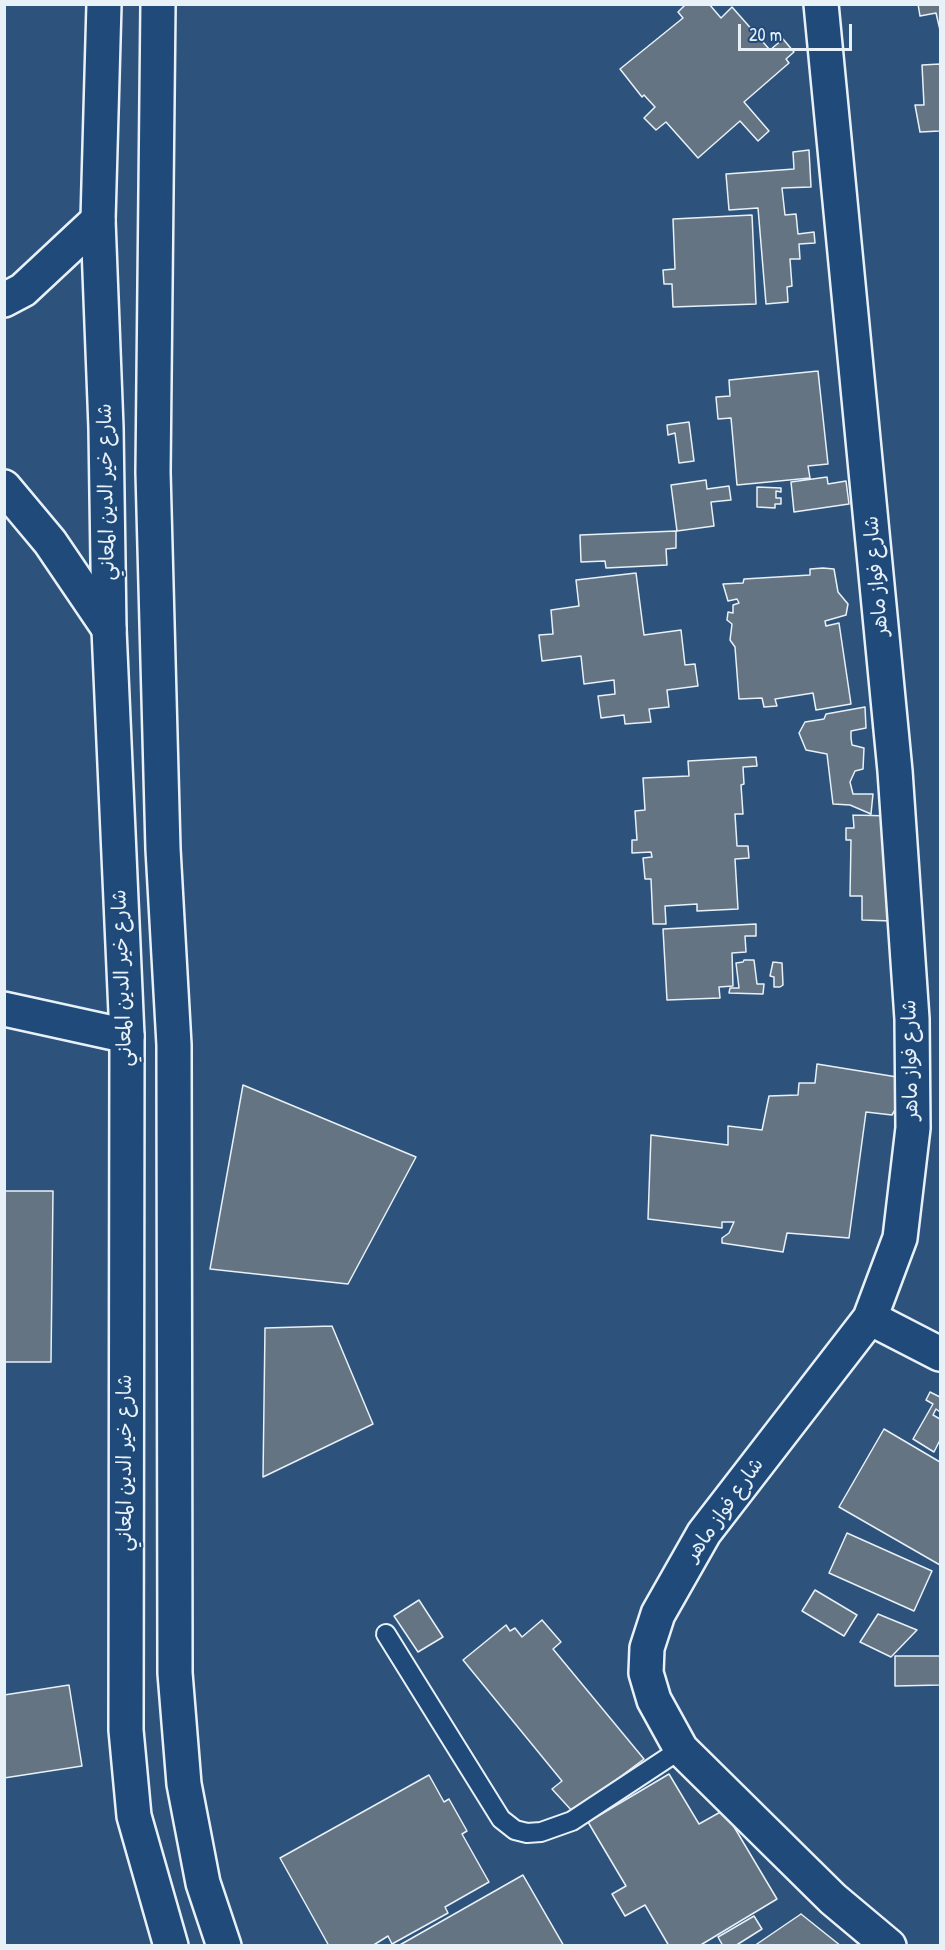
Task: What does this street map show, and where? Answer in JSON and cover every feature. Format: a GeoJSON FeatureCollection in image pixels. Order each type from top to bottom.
{"type":"FeatureCollection","features":[{"type":"Feature","properties":{"kind":"street","name":"شارع خير الدين المعاني"},"geometry":{"type":"LineString","coordinates":[[104,4],[98,220],[106,428],[109,628],[127,1036],[126,1730],[134,1816],[171,1946]]}},
{"type":"Feature","properties":{"kind":"street"},"geometry":{"type":"LineString","coordinates":[[158,4],[153,472],[163,849],[174,1045],[175,1673],[184,1784],[203,1883],[224,1946]]}},
{"type":"Feature","properties":{"kind":"street","name":"شارع فواز ماهر"},"geometry":{"type":"LineString","coordinates":[[821,4],[895,771],[912,1019],[914,1128],[900,1238],[870,1318],[704,1533],[658,1614],[647,1648],[646,1673],[654,1701],[681,1749],[833,1899],[889,1946]]}},
{"type":"Feature","properties":{"kind":"street"},"geometry":{"type":"LineString","coordinates":[[4,300],[23,290],[98,220]]}},
{"type":"Feature","properties":{"kind":"street"},"geometry":{"type":"LineString","coordinates":[[4,487],[50,542],[109,628]]}},
{"type":"Feature","properties":{"kind":"street"},"geometry":{"type":"LineString","coordinates":[[4,1009],[127,1036]]}},
{"type":"Feature","properties":{"kind":"street"},"geometry":{"type":"LineString","coordinates":[[870,1318],[940,1354]]}},
{"type":"Feature","properties":{"kind":"lane"},"geometry":{"type":"LineString","coordinates":[[386,1634],[501,1819],[515,1830],[527,1833],[541,1832],[572,1821],[681,1749]]}},
{"type":"Feature","properties":{"kind":"building"},"geometry":{"type":"Polygon","coordinates":[[[686,4],[709,4],[721,18],[732,7],[770,50],[783,39],[794,52],[786,59],[789,63],[744,102],[769,131],[758,141],[740,121],[698,158],[666,122],[656,130],[644,118],[655,107],[644,95],[642,97],[620,69],[683,18],[678,12],[686,4]]]}},
{"type":"Feature","properties":{"kind":"building"},"geometry":{"type":"Polygon","coordinates":[[[918,4],[940,4],[940,30],[936,13],[920,16],[918,4]]]}},
{"type":"Feature","properties":{"kind":"building"},"geometry":{"type":"Polygon","coordinates":[[[940,64],[940,131],[920,132],[915,105],[924,105],[922,65],[940,64]]]}},
{"type":"Feature","properties":{"kind":"building"},"geometry":{"type":"Polygon","coordinates":[[[809,150],[811,187],[782,188],[785,215],[796,214],[798,234],[814,232],[815,243],[799,244],[800,259],[790,259],[792,286],[787,287],[788,302],[766,304],[758,208],[729,210],[726,174],[794,169],[793,152],[809,150]]]}},
{"type":"Feature","properties":{"kind":"building"},"geometry":{"type":"Polygon","coordinates":[[[752,215],[756,304],[673,307],[672,284],[664,284],[663,270],[675,269],[673,219],[752,215]]]}},
{"type":"Feature","properties":{"kind":"building"},"geometry":{"type":"Polygon","coordinates":[[[818,371],[828,464],[808,466],[810,478],[737,485],[731,418],[718,419],[716,397],[730,396],[729,380],[818,371]]]}},
{"type":"Feature","properties":{"kind":"building"},"geometry":{"type":"Polygon","coordinates":[[[689,422],[694,461],[679,463],[675,433],[668,435],[667,425],[689,422]]]}},
{"type":"Feature","properties":{"kind":"building"},"geometry":{"type":"Polygon","coordinates":[[[827,477],[828,484],[846,481],[849,504],[794,512],[791,482],[827,477]]]}},
{"type":"Feature","properties":{"kind":"building"},"geometry":{"type":"Polygon","coordinates":[[[706,480],[707,489],[729,486],[731,500],[711,502],[714,526],[677,531],[671,485],[706,480]]]}},
{"type":"Feature","properties":{"kind":"building"},"geometry":{"type":"Polygon","coordinates":[[[757,487],[781,488],[781,492],[776,491],[776,498],[781,498],[781,504],[775,504],[775,508],[757,507],[757,487]]]}},
{"type":"Feature","properties":{"kind":"building"},"geometry":{"type":"Polygon","coordinates":[[[676,531],[676,548],[666,549],[667,565],[606,568],[605,561],[581,562],[580,535],[676,531]]]}},
{"type":"Feature","properties":{"kind":"building"},"geometry":{"type":"Polygon","coordinates":[[[810,569],[834,569],[838,592],[848,604],[846,615],[825,621],[826,626],[839,623],[851,704],[816,710],[813,693],[775,699],[777,706],[764,707],[762,698],[739,699],[735,647],[730,640],[732,624],[727,620],[728,612],[733,613],[733,605],[739,603],[737,599],[728,601],[723,584],[743,583],[744,579],[810,575],[810,569]]]}},
{"type":"Feature","properties":{"kind":"building"},"geometry":{"type":"Polygon","coordinates":[[[636,573],[644,635],[681,630],[685,665],[695,664],[698,686],[667,690],[669,707],[649,709],[651,722],[625,724],[624,715],[601,718],[598,696],[615,694],[614,680],[584,684],[581,656],[542,661],[539,635],[553,634],[551,610],[579,606],[576,580],[636,573]]]}},
{"type":"Feature","properties":{"kind":"building"},"geometry":{"type":"Polygon","coordinates":[[[865,707],[866,728],[851,731],[852,745],[864,748],[863,769],[855,771],[850,782],[853,794],[873,794],[871,814],[850,805],[833,804],[827,754],[806,750],[799,733],[805,722],[824,719],[826,714],[865,707]]]}},
{"type":"Feature","properties":{"kind":"building"},"geometry":{"type":"Polygon","coordinates":[[[756,757],[757,766],[743,767],[744,784],[741,785],[743,814],[735,814],[737,846],[748,846],[749,858],[735,859],[738,909],[697,911],[697,904],[665,906],[666,924],[653,924],[651,879],[645,879],[643,858],[652,857],[651,852],[632,853],[632,840],[637,840],[635,811],[645,810],[643,778],[689,776],[688,761],[756,757]]]}},
{"type":"Feature","properties":{"kind":"building"},"geometry":{"type":"Polygon","coordinates":[[[853,815],[892,816],[892,921],[862,920],[862,896],[850,896],[851,840],[846,840],[846,828],[854,828],[853,815]]]}},
{"type":"Feature","properties":{"kind":"building"},"geometry":{"type":"Polygon","coordinates":[[[756,924],[756,936],[745,936],[746,952],[732,953],[733,986],[719,987],[720,998],[667,1000],[663,929],[756,924]]]}},
{"type":"Feature","properties":{"kind":"building"},"geometry":{"type":"Polygon","coordinates":[[[754,960],[757,984],[764,984],[763,994],[729,993],[730,988],[739,988],[736,963],[754,960]]]}},
{"type":"Feature","properties":{"kind":"building"},"geometry":{"type":"Polygon","coordinates":[[[773,962],[782,963],[783,985],[780,987],[774,987],[774,977],[770,976],[773,962]]]}},
{"type":"Feature","properties":{"kind":"building"},"geometry":{"type":"Polygon","coordinates":[[[817,1064],[897,1077],[903,1096],[892,1115],[866,1112],[849,1238],[787,1233],[783,1252],[722,1243],[722,1238],[729,1233],[734,1222],[722,1222],[722,1228],[648,1219],[651,1135],[728,1145],[728,1126],[762,1130],[769,1096],[798,1095],[799,1083],[815,1083],[817,1064]]]}},
{"type":"Feature","properties":{"kind":"building"},"geometry":{"type":"Polygon","coordinates":[[[243,1085],[416,1157],[348,1284],[210,1269],[243,1085]]]}},
{"type":"Feature","properties":{"kind":"building"},"geometry":{"type":"Polygon","coordinates":[[[4,1191],[53,1191],[51,1362],[4,1362],[4,1191]]]}},
{"type":"Feature","properties":{"kind":"building"},"geometry":{"type":"Polygon","coordinates":[[[332,1326],[373,1424],[263,1477],[265,1328],[332,1326]]]}},
{"type":"Feature","properties":{"kind":"building"},"geometry":{"type":"Polygon","coordinates":[[[930,1392],[940,1397],[940,1412],[936,1409],[933,1415],[940,1419],[940,1440],[934,1452],[913,1439],[933,1404],[926,1400],[930,1392]]]}},
{"type":"Feature","properties":{"kind":"building"},"geometry":{"type":"Polygon","coordinates":[[[884,1429],[940,1462],[940,1565],[839,1507],[884,1429]]]}},
{"type":"Feature","properties":{"kind":"building"},"geometry":{"type":"Polygon","coordinates":[[[847,1533],[932,1571],[914,1611],[829,1573],[847,1533]]]}},
{"type":"Feature","properties":{"kind":"building"},"geometry":{"type":"Polygon","coordinates":[[[815,1590],[857,1615],[844,1636],[802,1611],[815,1590]]]}},
{"type":"Feature","properties":{"kind":"building"},"geometry":{"type":"Polygon","coordinates":[[[419,1600],[443,1637],[418,1652],[394,1616],[419,1600]]]}},
{"type":"Feature","properties":{"kind":"building"},"geometry":{"type":"Polygon","coordinates":[[[878,1614],[917,1630],[891,1657],[860,1642],[878,1614]]]}},
{"type":"Feature","properties":{"kind":"building"},"geometry":{"type":"Polygon","coordinates":[[[542,1620],[561,1642],[553,1649],[644,1759],[573,1812],[552,1789],[562,1781],[463,1660],[506,1625],[510,1631],[515,1628],[522,1637],[542,1620]]]}},
{"type":"Feature","properties":{"kind":"building"},"geometry":{"type":"Polygon","coordinates":[[[895,1656],[940,1656],[940,1685],[895,1686],[895,1656]]]}},
{"type":"Feature","properties":{"kind":"building"},"geometry":{"type":"Polygon","coordinates":[[[69,1685],[82,1766],[4,1778],[4,1695],[69,1685]]]}},
{"type":"Feature","properties":{"kind":"building"},"geometry":{"type":"Polygon","coordinates":[[[669,1774],[699,1824],[724,1810],[777,1899],[699,1946],[669,1946],[645,1905],[625,1916],[612,1894],[626,1886],[588,1822],[669,1774]]]}},
{"type":"Feature","properties":{"kind":"building"},"geometry":{"type":"Polygon","coordinates":[[[429,1775],[444,1802],[449,1799],[467,1831],[462,1834],[489,1882],[445,1907],[448,1913],[392,1944],[388,1936],[372,1946],[329,1946],[280,1858],[429,1775]]]}},
{"type":"Feature","properties":{"kind":"building"},"geometry":{"type":"Polygon","coordinates":[[[523,1875],[564,1946],[398,1946],[523,1875]]]}},
{"type":"Feature","properties":{"kind":"building"},"geometry":{"type":"Polygon","coordinates":[[[801,1914],[841,1946],[754,1946],[801,1914]]]}},
{"type":"Feature","properties":{"kind":"building"},"geometry":{"type":"Polygon","coordinates":[[[754,1916],[762,1929],[735,1946],[723,1946],[718,1937],[754,1916]]]}}]}
